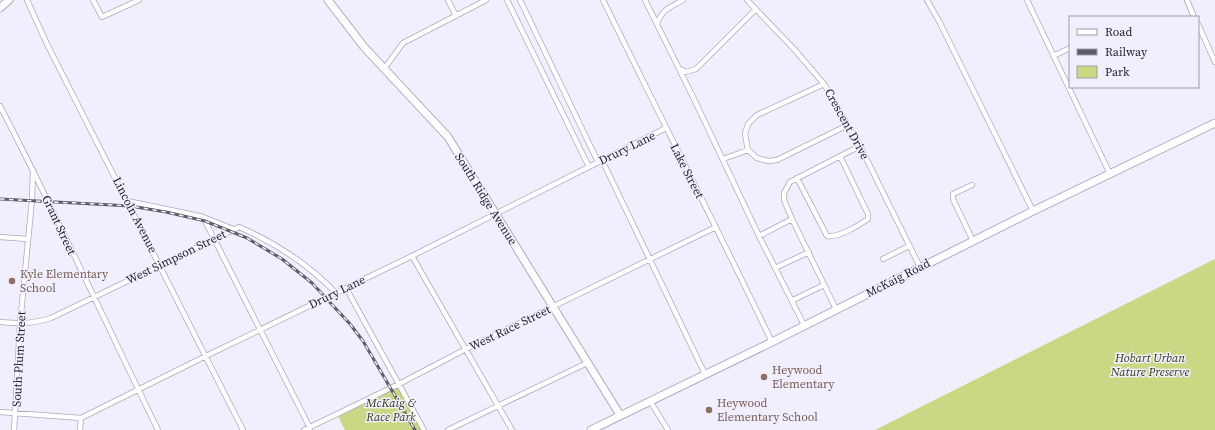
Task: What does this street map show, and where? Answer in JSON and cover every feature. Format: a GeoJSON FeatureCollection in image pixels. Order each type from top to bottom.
{"type":"FeatureCollection","features":[{"type":"Feature","properties":{"kind":"street"},"geometry":{"type":"LineString","coordinates":[[0,8],[9,0]]}},
{"type":"Feature","properties":{"kind":"street","name":"Lincoln Avenue"},"geometry":{"type":"LineString","coordinates":[[27,0],[47,44],[243,430]]}},
{"type":"Feature","properties":{"kind":"street"},"geometry":{"type":"LineString","coordinates":[[93,0],[102,17],[139,0]]}},
{"type":"Feature","properties":{"kind":"street","name":"South Ridge Avenue"},"geometry":{"type":"LineString","coordinates":[[328,0],[364,47],[448,137],[554,306],[587,363],[620,415]]}},
{"type":"Feature","properties":{"kind":"street"},"geometry":{"type":"LineString","coordinates":[[448,0],[456,16]]}},
{"type":"Feature","properties":{"kind":"street"},"geometry":{"type":"LineString","coordinates":[[384,69],[403,43],[486,0]]}},
{"type":"Feature","properties":{"kind":"street"},"geometry":{"type":"LineString","coordinates":[[507,0],[589,167]]}},
{"type":"Feature","properties":{"kind":"street"},"geometry":{"type":"LineString","coordinates":[[520,0],[705,374]]}},
{"type":"Feature","properties":{"kind":"street","name":"Lake Street"},"geometry":{"type":"LineString","coordinates":[[603,0],[772,342]]}},
{"type":"Feature","properties":{"kind":"street"},"geometry":{"type":"LineString","coordinates":[[644,0],[679,68],[759,236],[793,300],[804,325]]}},
{"type":"Feature","properties":{"kind":"street"},"geometry":{"type":"LineString","coordinates":[[657,24],[663,11],[683,0]]}},
{"type":"Feature","properties":{"kind":"street","name":"Crescent Drive"},"geometry":{"type":"LineString","coordinates":[[747,0],[794,49],[824,84],[860,146],[920,267]]}},
{"type":"Feature","properties":{"kind":"street"},"geometry":{"type":"LineString","coordinates":[[927,0],[939,21],[1033,211]]}},
{"type":"Feature","properties":{"kind":"street"},"geometry":{"type":"LineString","coordinates":[[1028,0],[1053,56],[1110,174]]}},
{"type":"Feature","properties":{"kind":"street"},"geometry":{"type":"LineString","coordinates":[[1186,0],[1194,15]]}},
{"type":"Feature","properties":{"kind":"street"},"geometry":{"type":"LineString","coordinates":[[679,68],[686,72],[696,69],[756,9]]}},
{"type":"Feature","properties":{"kind":"street"},"geometry":{"type":"LineString","coordinates":[[1199,26],[1215,62]]}},
{"type":"Feature","properties":{"kind":"street"},"geometry":{"type":"LineString","coordinates":[[1053,56],[1069,48]]}},
{"type":"Feature","properties":{"kind":"street"},"geometry":{"type":"LineString","coordinates":[[824,84],[757,115],[748,124],[745,134],[748,150],[757,158],[768,161],[777,160],[848,125]]}},
{"type":"Feature","properties":{"kind":"street","name":"Grant Street"},"geometry":{"type":"LineString","coordinates":[[0,106],[33,169],[158,430]]}},
{"type":"Feature","properties":{"kind":"street","name":"McKaig Road"},"geometry":{"type":"LineString","coordinates":[[1206,126],[1215,119]]}},
{"type":"Feature","properties":{"kind":"street","name":"McKaig Road"},"geometry":{"type":"LineString","coordinates":[[591,430],[772,342],[1033,211],[1206,126],[1215,123]]}},
{"type":"Feature","properties":{"kind":"street","name":"Drury Lane"},"geometry":{"type":"LineString","coordinates":[[81,418],[412,256],[666,128]]}},
{"type":"Feature","properties":{"kind":"street"},"geometry":{"type":"LineString","coordinates":[[836,309],[792,219],[784,200],[784,194],[785,188],[790,182],[860,146]]}},
{"type":"Feature","properties":{"kind":"street"},"geometry":{"type":"LineString","coordinates":[[723,159],[748,150]]}},
{"type":"Feature","properties":{"kind":"street"},"geometry":{"type":"LineString","coordinates":[[797,178],[827,236],[836,236],[862,223],[868,219],[868,214],[840,156]]}},
{"type":"Feature","properties":{"kind":"street","name":"South Plum Street"},"geometry":{"type":"LineString","coordinates":[[14,430],[20,324],[32,200],[33,169]]}},
{"type":"Feature","properties":{"kind":"street"},"geometry":{"type":"LineString","coordinates":[[972,185],[953,194],[953,199],[973,241]]}},
{"type":"Feature","properties":{"kind":"street"},"geometry":{"type":"LineString","coordinates":[[127,201],[203,217],[233,229]]}},
{"type":"Feature","properties":{"kind":"street"},"geometry":{"type":"LineString","coordinates":[[203,217],[310,429]]}},
{"type":"Feature","properties":{"kind":"street"},"geometry":{"type":"LineString","coordinates":[[759,236],[792,219]]}},
{"type":"Feature","properties":{"kind":"street","name":"West Simpson Street"},"geometry":{"type":"LineString","coordinates":[[0,322],[20,324],[34,323],[51,318],[239,226],[279,246],[322,278],[336,293]]}},
{"type":"Feature","properties":{"kind":"street","name":"West Race Street"},"geometry":{"type":"LineString","coordinates":[[304,430],[310,429],[464,350],[716,227]]}},
{"type":"Feature","properties":{"kind":"street"},"geometry":{"type":"LineString","coordinates":[[0,237],[28,239]]}},
{"type":"Feature","properties":{"kind":"street"},"geometry":{"type":"LineString","coordinates":[[883,259],[909,246]]}},
{"type":"Feature","properties":{"kind":"street"},"geometry":{"type":"LineString","coordinates":[[776,268],[809,252]]}},
{"type":"Feature","properties":{"kind":"street"},"geometry":{"type":"LineString","coordinates":[[412,256],[464,350],[512,430]]}},
{"type":"Feature","properties":{"kind":"street"},"geometry":{"type":"LineString","coordinates":[[793,300],[824,285]]}},
{"type":"Feature","properties":{"kind":"street"},"geometry":{"type":"LineString","coordinates":[[346,288],[424,430]]}},
{"type":"Feature","properties":{"kind":"street"},"geometry":{"type":"LineString","coordinates":[[448,430],[587,363]]}},
{"type":"Feature","properties":{"kind":"street"},"geometry":{"type":"LineString","coordinates":[[650,401],[668,430]]}},
{"type":"Feature","properties":{"kind":"street"},"geometry":{"type":"LineString","coordinates":[[0,412],[81,418],[80,430]]}},
{"type":"Feature","properties":{"kind":"green space","name":"Hobart Urban Nature Preserve"},"geometry":{"type":"Polygon","coordinates":[[[1215,259],[1215,430],[875,430],[1215,259]]]}},
{"type":"Feature","properties":{"kind":"green space","name":"McKaig & Race Park"},"geometry":{"type":"Polygon","coordinates":[[[399,384],[424,430],[345,430],[337,414],[399,384]]]}},
{"type":"Feature","properties":{"kind":"railway"},"geometry":{"type":"LineString","coordinates":[[0,199],[130,206],[205,221],[247,238],[282,259],[312,283],[350,324],[363,341],[415,430]]}},
{"type":"Feature","properties":{"kind":"place","name":"Kyle Elementary School"},"geometry":{"type":"Point","coordinates":[12,281]}},
{"type":"Feature","properties":{"kind":"place","name":"Heywood Elementary"},"geometry":{"type":"Point","coordinates":[764,377]}},
{"type":"Feature","properties":{"kind":"place","name":"Heywood Elementary School"},"geometry":{"type":"Point","coordinates":[709,410]}}]}
